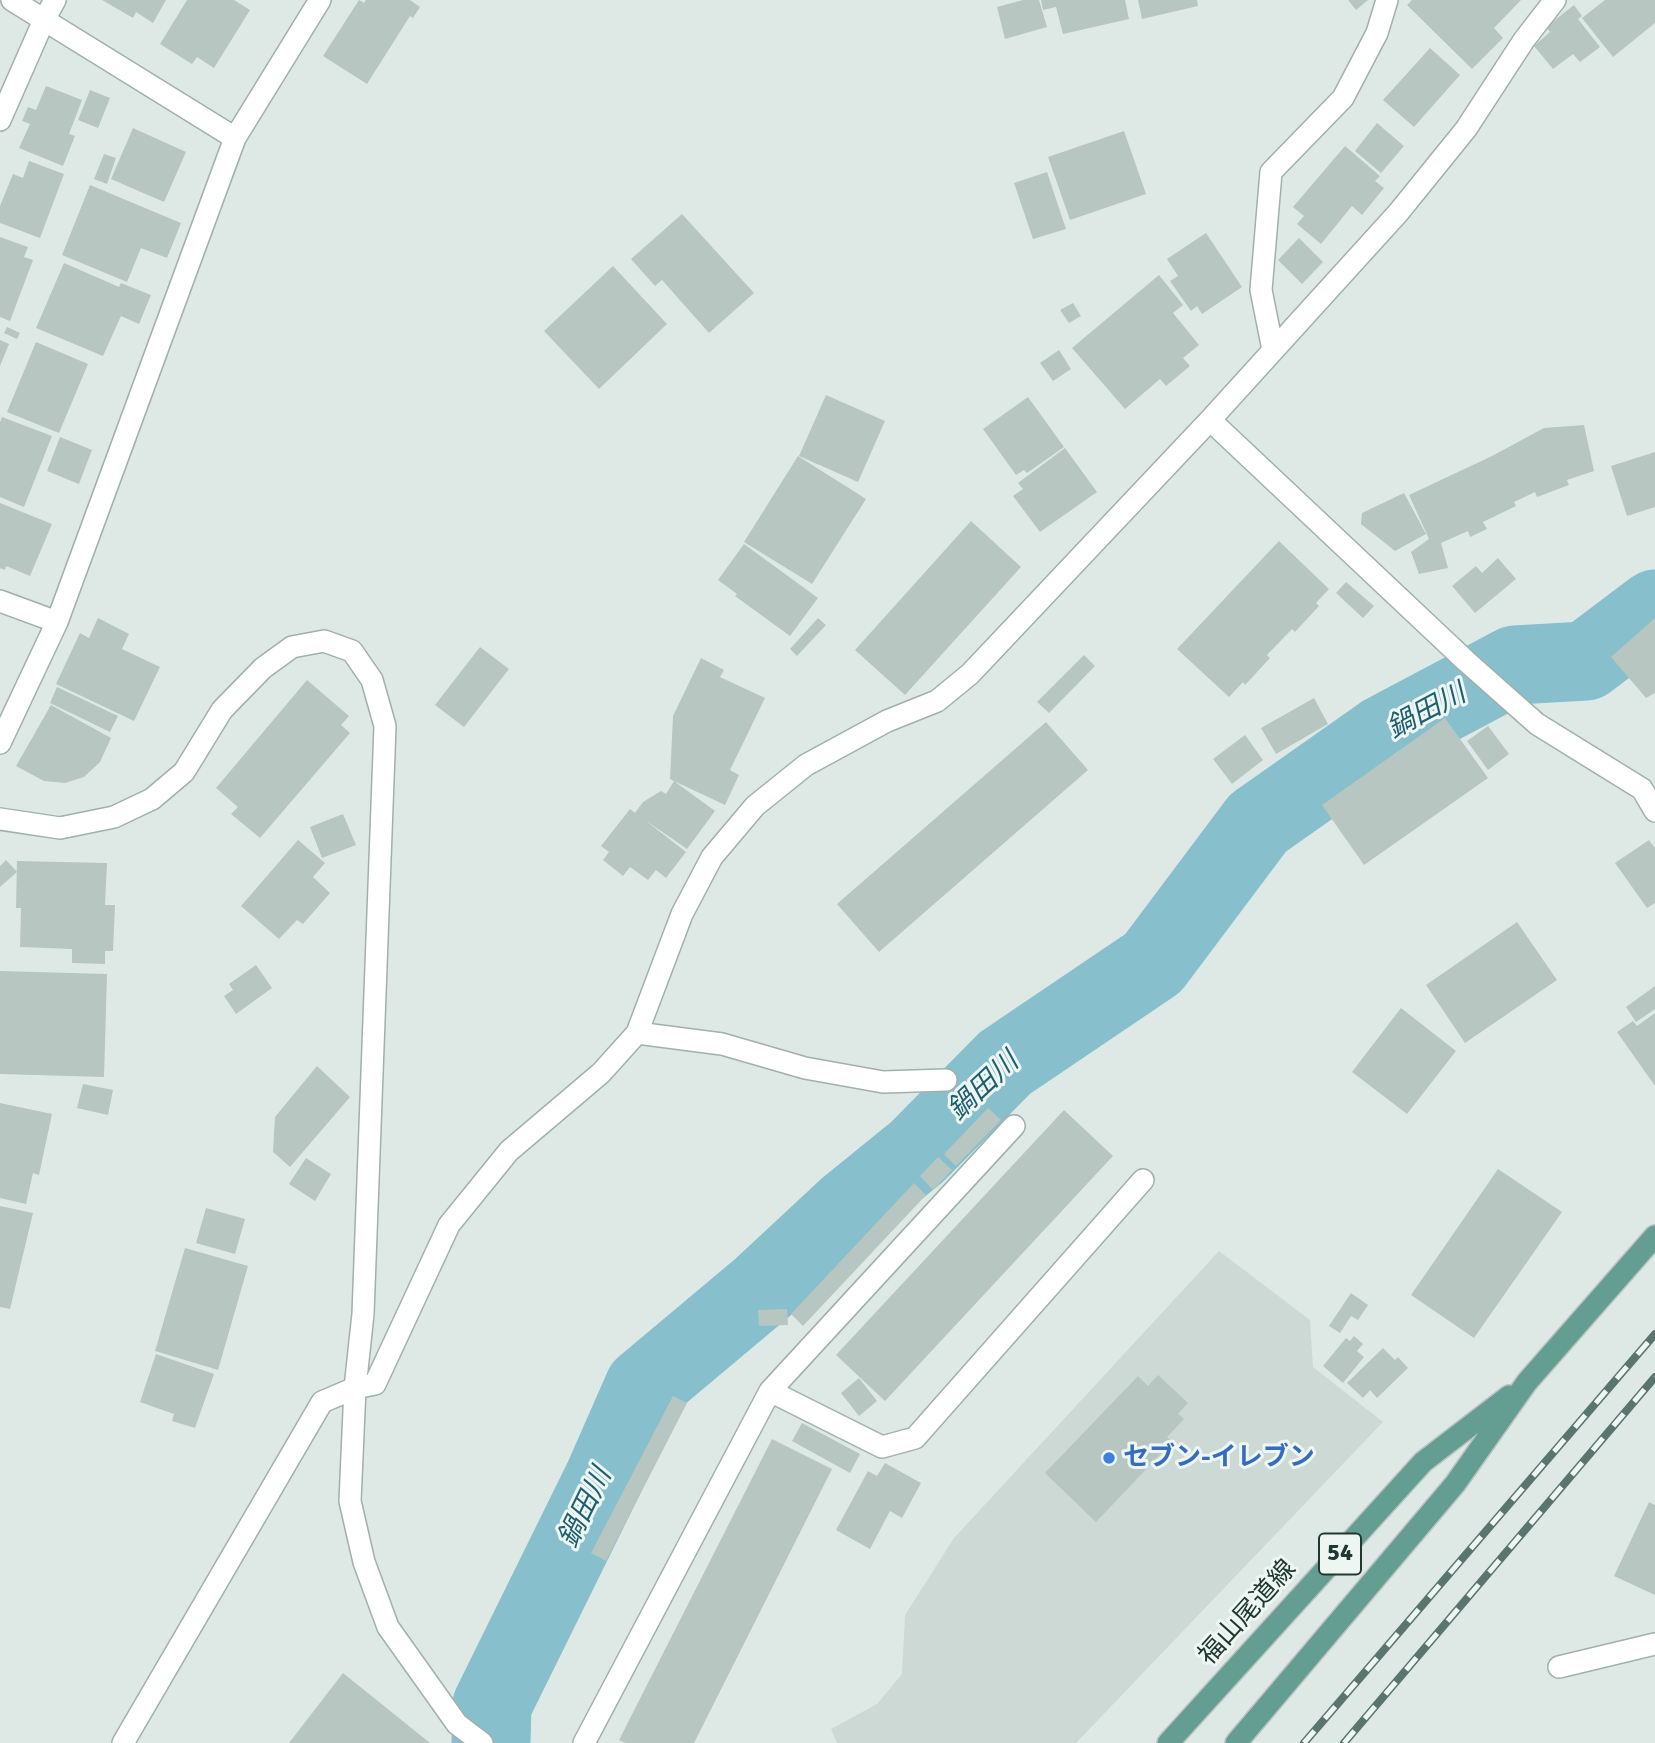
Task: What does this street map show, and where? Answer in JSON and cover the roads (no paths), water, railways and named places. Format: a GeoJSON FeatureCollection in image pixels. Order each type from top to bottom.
{"type":"FeatureCollection","features":[{"type":"Feature","properties":{"kind":"main road","name":"福山尾道線"},"geometry":{"type":"LineString","coordinates":[[1236,1743],[1455,1484],[1527,1381],[1655,1236]]}},
{"type":"Feature","properties":{"kind":"main road","name":"福山尾道線"},"geometry":{"type":"LineString","coordinates":[[1168,1743],[1423,1462],[1527,1381]]}},
{"type":"Feature","properties":{"kind":"street"},"geometry":{"type":"LineString","coordinates":[[12,0],[235,138]]}},
{"type":"Feature","properties":{"kind":"street"},"geometry":{"type":"LineString","coordinates":[[0,120],[55,0]]}},
{"type":"Feature","properties":{"kind":"street"},"geometry":{"type":"LineString","coordinates":[[0,743],[57,622],[235,138],[320,0]]}},
{"type":"Feature","properties":{"kind":"street"},"geometry":{"type":"LineString","coordinates":[[1273,350],[1261,290],[1271,172],[1343,98],[1377,33],[1387,0]]}},
{"type":"Feature","properties":{"kind":"street"},"geometry":{"type":"LineString","coordinates":[[124,1743],[322,1402],[355,1388],[375,1384],[449,1226],[509,1151],[601,1073],[637,1033],[682,914],[712,857],[755,806],[806,765],[887,721],[937,701],[970,674],[1210,420],[1398,213],[1457,139],[1524,40],[1555,0]]}},
{"type":"Feature","properties":{"kind":"street"},"geometry":{"type":"LineString","coordinates":[[1210,420],[1466,661],[1537,724],[1642,789],[1655,811]]}},
{"type":"Feature","properties":{"kind":"street"},"geometry":{"type":"LineString","coordinates":[[0,601],[57,622]]}},
{"type":"Feature","properties":{"kind":"street"},"geometry":{"type":"LineString","coordinates":[[0,819],[60,828],[114,817],[152,799],[184,772],[222,710],[263,668],[292,647],[324,641],[352,651],[372,680],[385,726],[363,1314],[355,1388],[350,1501],[364,1562],[388,1627],[457,1724],[482,1743]]}},
{"type":"Feature","properties":{"kind":"street"},"geometry":{"type":"LineString","coordinates":[[637,1033],[722,1044],[805,1068],[883,1082],[946,1080]]}},
{"type":"Feature","properties":{"kind":"street"},"geometry":{"type":"LineString","coordinates":[[584,1743],[770,1391],[1014,1126]]}},
{"type":"Feature","properties":{"kind":"street"},"geometry":{"type":"LineString","coordinates":[[770,1391],[883,1447],[915,1438],[1143,1180]]}},
{"type":"Feature","properties":{"kind":"street"},"geometry":{"type":"LineString","coordinates":[[1559,1667],[1655,1644]]}},
{"type":"Feature","properties":{"kind":"waterway","name":"鍋田川"},"geometry":{"type":"LineString","coordinates":[[491,1743],[492,1705],[604,1478],[644,1387],[762,1288],[848,1208],[917,1152],[1005,1063],[1153,963],[1258,823],[1383,735],[1515,665],[1586,661],[1655,609]]}},
{"type":"Feature","properties":{"kind":"railway"},"geometry":{"type":"LineString","coordinates":[[1304,1743],[1655,1334]]}},
{"type":"Feature","properties":{"kind":"railway"},"geometry":{"type":"LineString","coordinates":[[1344,1743],[1655,1377]]}},
{"type":"Feature","properties":{"kind":"place","name":"セブン-イレブン"},"geometry":{"type":"Point","coordinates":[1109,1458]}}]}
